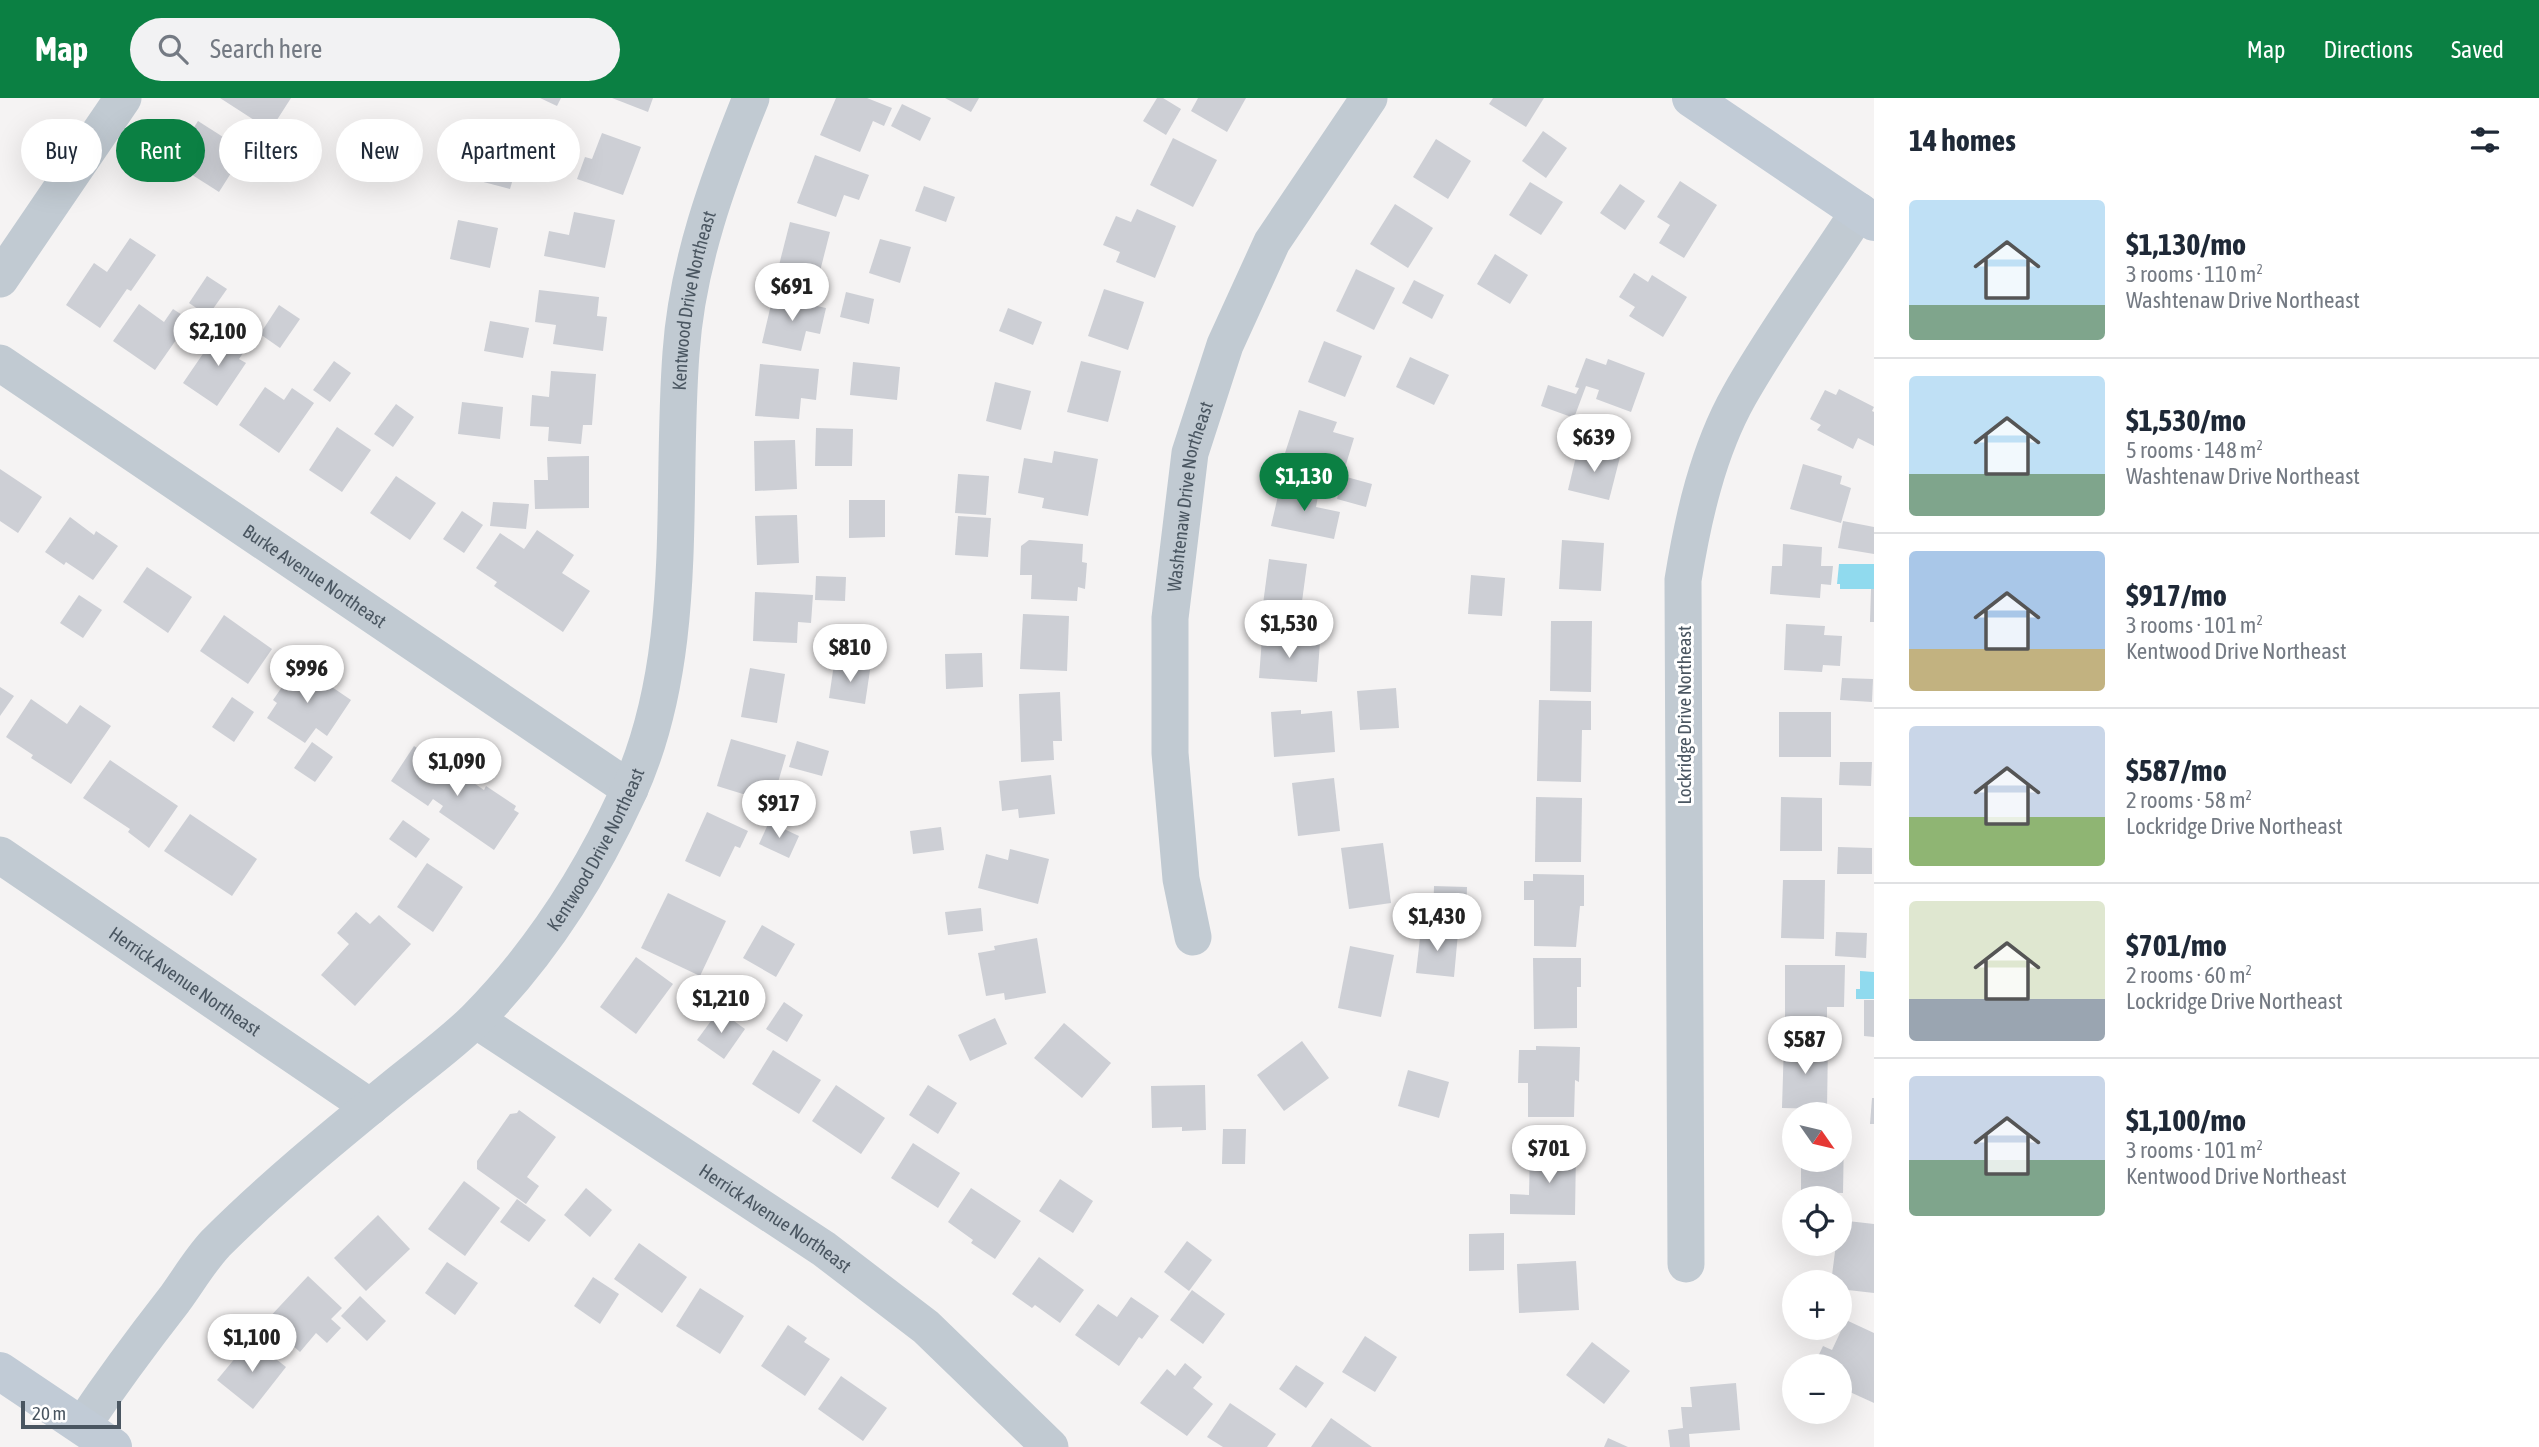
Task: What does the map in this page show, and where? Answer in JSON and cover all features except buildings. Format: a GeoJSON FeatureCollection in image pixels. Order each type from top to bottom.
{"type":"FeatureCollection","features":[{"type":"Feature","properties":{"kind":"street"},"geometry":{"type":"LineString","coordinates":[[0,279],[123,98]]}},
{"type":"Feature","properties":{"kind":"street","name":"Kentwood Drive Northeast"},"geometry":{"type":"LineString","coordinates":[[82,1426],[123,1365],[213,1246],[299,1167],[475,1020],[569,905],[596,858],[630,789],[656,715],[667,659],[675,536],[681,350],[696,254],[726,161],[751,98]]}},
{"type":"Feature","properties":{"kind":"street","name":"Washtenaw Drive Northeast"},"geometry":{"type":"LineString","coordinates":[[1193,937],[1181,879],[1170,753],[1171,618],[1190,453],[1225,345],[1272,242],[1369,98]]}},
{"type":"Feature","properties":{"kind":"street"},"geometry":{"type":"LineString","coordinates":[[1691,98],[1866,216]]}},
{"type":"Feature","properties":{"kind":"street","name":"Lockridge Drive Northeast"},"geometry":{"type":"LineString","coordinates":[[1686,1264],[1684,580],[1690,537],[1713,457],[1738,397],[1793,309],[1866,216]]}},
{"type":"Feature","properties":{"kind":"street","name":"Burke Avenue Northeast"},"geometry":{"type":"LineString","coordinates":[[0,363],[630,789]]}},
{"type":"Feature","properties":{"kind":"street","name":"Herrick Avenue Northeast"},"geometry":{"type":"LineString","coordinates":[[0,855],[370,1107]]}},
{"type":"Feature","properties":{"kind":"street","name":"Herrick Avenue Northeast"},"geometry":{"type":"LineString","coordinates":[[475,1020],[870,1283],[926,1327],[1050,1447]]}},
{"type":"Feature","properties":{"kind":"street"},"geometry":{"type":"LineString","coordinates":[[0,1371],[113,1447]]}},
{"type":"Feature","properties":{"kind":"water"},"geometry":{"type":"Polygon","coordinates":[[[1839,564],[1874,564],[1874,589],[1840,589],[1840,584],[1837,584],[1839,564]]]}},
{"type":"Feature","properties":{"kind":"water"},"geometry":{"type":"Polygon","coordinates":[[[1860,971],[1874,972],[1874,999],[1856,999],[1856,989],[1860,989],[1860,971]]]}}]}
